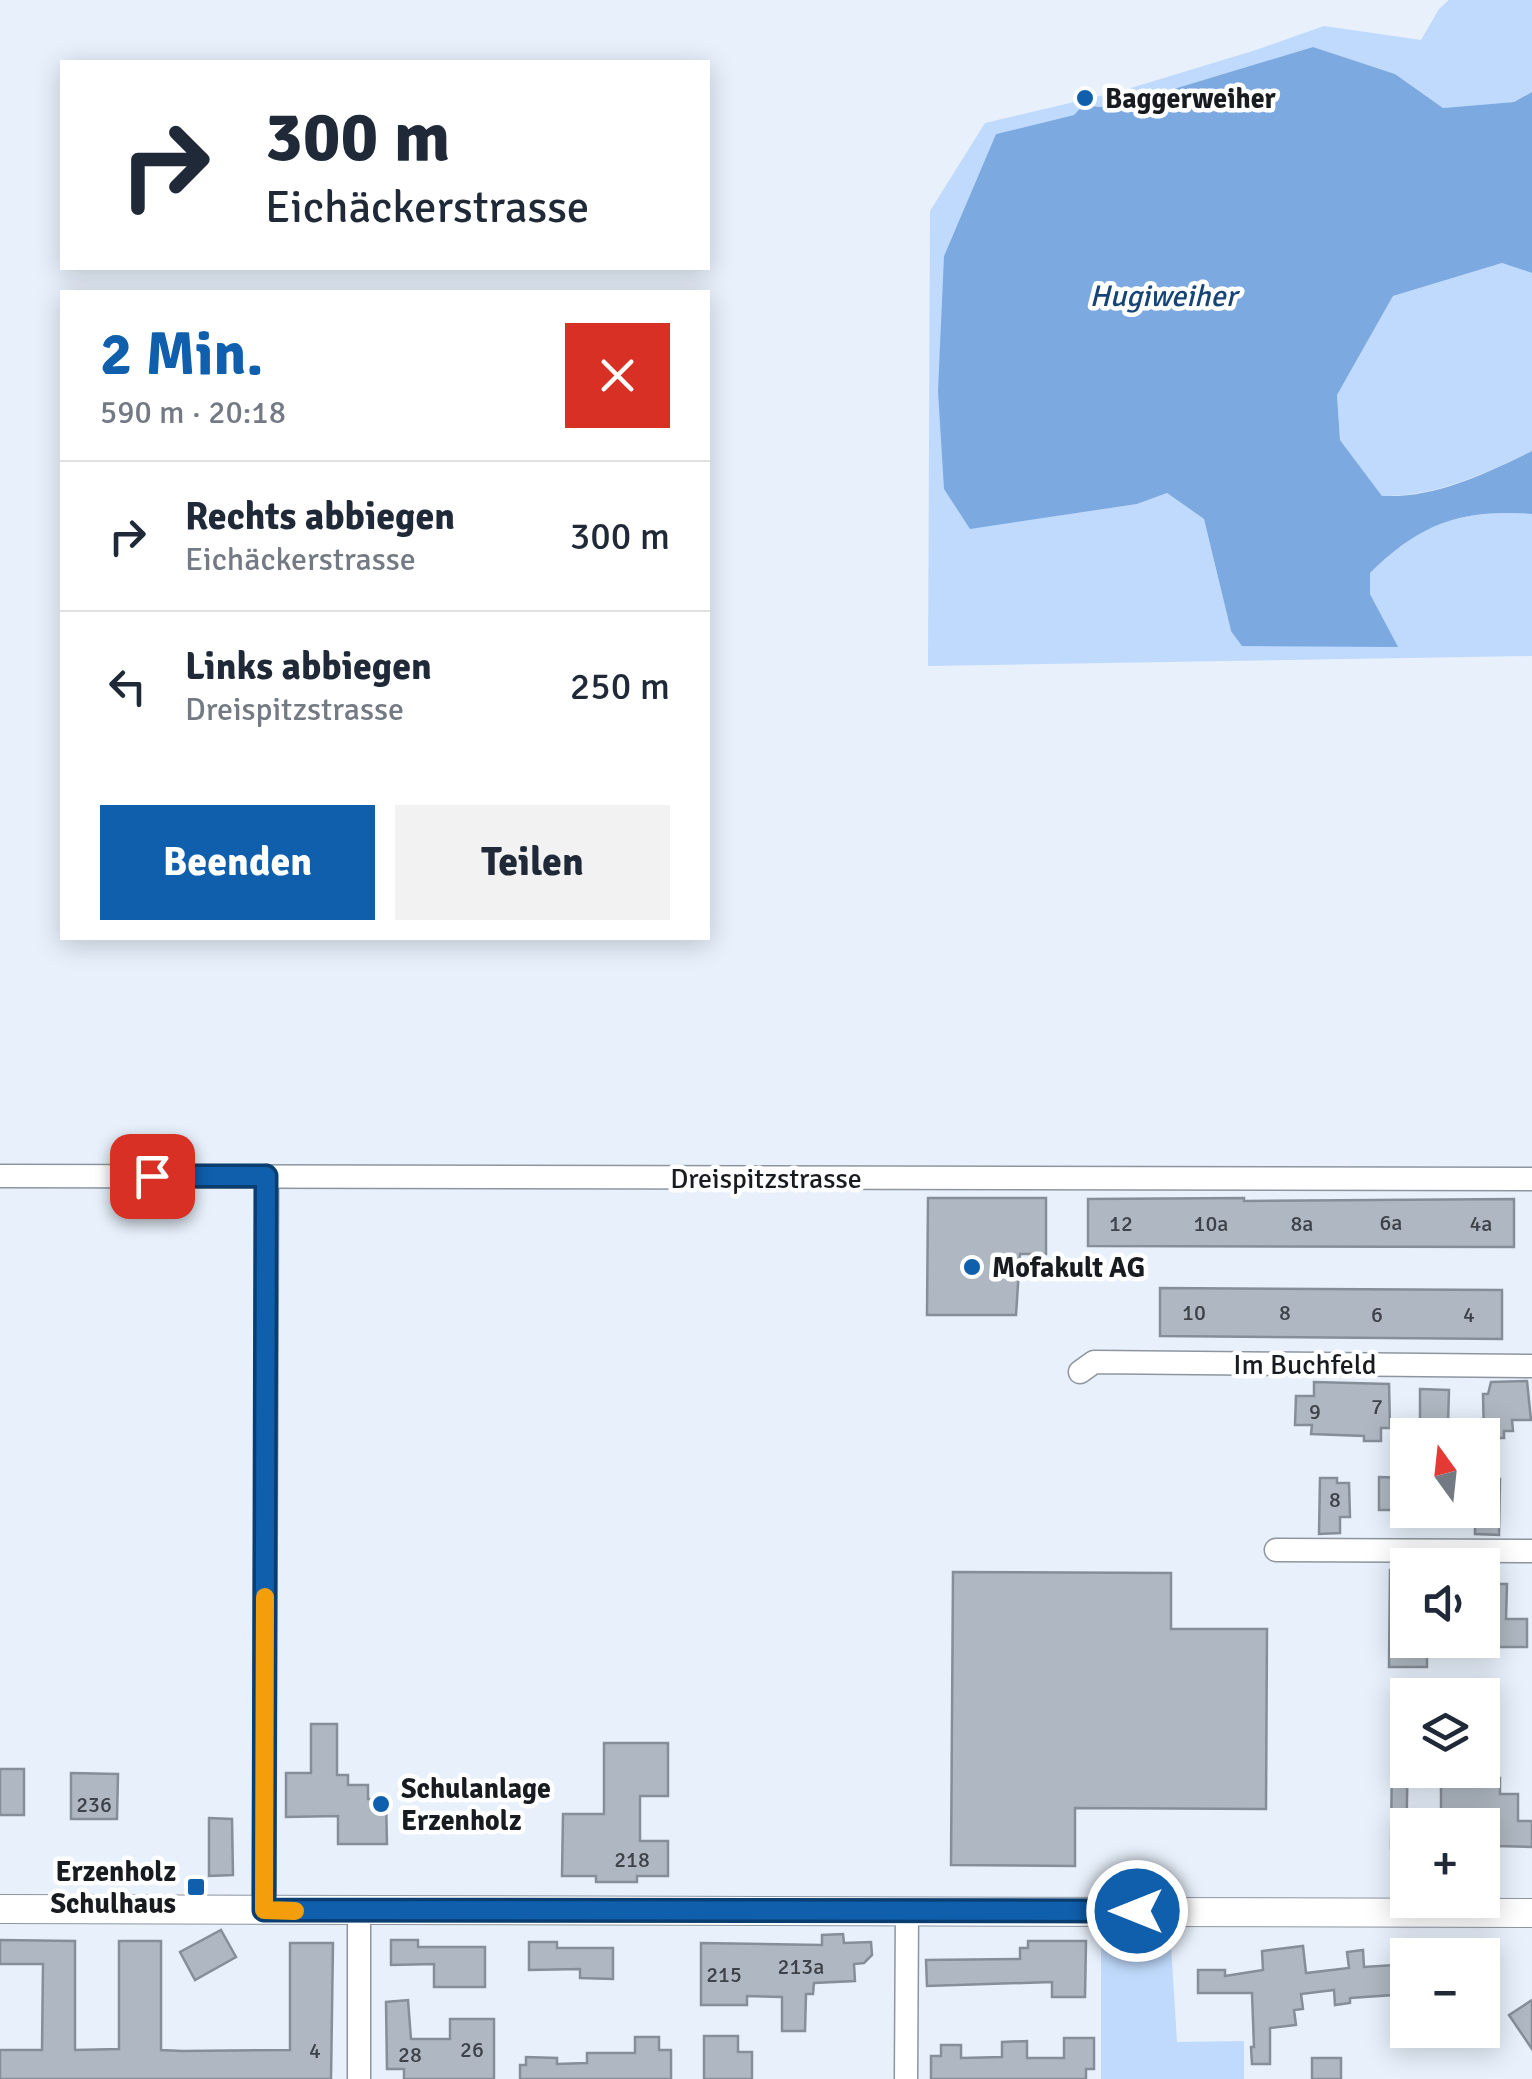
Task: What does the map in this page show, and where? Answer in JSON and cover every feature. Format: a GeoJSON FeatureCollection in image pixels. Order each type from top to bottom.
{"type":"FeatureCollection","features":[{"type":"Feature","properties":{"kind":"main road"},"geometry":{"type":"LineString","coordinates":[[0,1909],[1532,1912]]}},
{"type":"Feature","properties":{"kind":"street","name":"Dreispitzstrasse"},"geometry":{"type":"LineString","coordinates":[[0,1176],[1532,1179]]}},
{"type":"Feature","properties":{"kind":"street"},"geometry":{"type":"LineString","coordinates":[[264,1910],[266,1176]]}},
{"type":"Feature","properties":{"kind":"street","name":"Im Buchfeld"},"geometry":{"type":"LineString","coordinates":[[1080,1372],[1094,1362],[1532,1366]]}},
{"type":"Feature","properties":{"kind":"street"},"geometry":{"type":"LineString","coordinates":[[1276,1550],[1532,1551]]}},
{"type":"Feature","properties":{"kind":"street"},"geometry":{"type":"LineString","coordinates":[[358,2079],[359,1910]]}},
{"type":"Feature","properties":{"kind":"street"},"geometry":{"type":"LineString","coordinates":[[906,2079],[907,1911]]}},
{"type":"Feature","properties":{"kind":"shaded area"},"geometry":{"type":"Polygon","coordinates":[[[1449,0],[1532,0],[1532,92],[1514,102],[1443,108],[1395,74],[1313,47],[1144,98],[1100,107],[1083,105],[1074,115],[996,134],[944,256],[970,528],[1137,504],[1167,493],[1204,519],[1231,631],[1397,647],[1370,594],[1370,573],[1407,542],[1444,523],[1484,514],[1532,514],[1532,656],[928,666],[930,211],[985,123],[1121,91],[1324,26],[1421,40],[1439,9],[1449,0]]]}},
{"type":"Feature","properties":{"kind":"shaded area"},"geometry":{"type":"Polygon","coordinates":[[[1502,263],[1532,273],[1532,451],[1441,488],[1382,496],[1340,440],[1337,395],[1393,296],[1502,263]]]}},
{"type":"Feature","properties":{"kind":"shaded area"},"geometry":{"type":"Polygon","coordinates":[[[1101,1929],[1170,1930],[1177,2042],[1244,2041],[1244,2079],[1101,2079],[1101,1929]]]}},
{"type":"Feature","properties":{"kind":"water","name":"Hugiweiher"},"geometry":{"type":"Polygon","coordinates":[[[1313,47],[1395,74],[1443,108],[1514,102],[1532,92],[1532,273],[1502,263],[1393,296],[1337,395],[1340,440],[1382,496],[1441,489],[1532,451],[1532,514],[1484,514],[1444,523],[1407,542],[1370,573],[1370,594],[1398,647],[1242,646],[1231,631],[1204,519],[1167,493],[1137,504],[970,529],[944,489],[938,391],[944,256],[996,134],[1074,115],[1083,105],[1100,107],[1144,98],[1313,47]]]}},
{"type":"Feature","properties":{"kind":"building","name":"Mofakult AG"},"geometry":{"type":"Polygon","coordinates":[[[928,1198],[1046,1198],[1046,1254],[1020,1254],[1016,1315],[927,1315],[928,1198]]]}},
{"type":"Feature","properties":{"kind":"building"},"geometry":{"type":"Polygon","coordinates":[[[1088,1199],[1514,1199],[1514,1247],[1088,1246],[1088,1199]]]}},
{"type":"Feature","properties":{"kind":"building"},"geometry":{"type":"Polygon","coordinates":[[[1160,1288],[1502,1290],[1502,1339],[1160,1336],[1160,1288]]]}},
{"type":"Feature","properties":{"kind":"building"},"geometry":{"type":"Polygon","coordinates":[[[1527,1381],[1531,1420],[1512,1420],[1513,1431],[1504,1431],[1504,1438],[1500,1438],[1500,1418],[1484,1418],[1483,1394],[1488,1394],[1491,1382],[1527,1381]]]}},
{"type":"Feature","properties":{"kind":"building"},"geometry":{"type":"Polygon","coordinates":[[[1314,1382],[1389,1384],[1390,1428],[1381,1428],[1381,1441],[1364,1441],[1364,1436],[1311,1434],[1312,1425],[1295,1425],[1296,1396],[1314,1396],[1314,1382]]]}},
{"type":"Feature","properties":{"kind":"building"},"geometry":{"type":"Polygon","coordinates":[[[1420,1389],[1449,1390],[1448,1418],[1420,1418],[1420,1389]]]}},
{"type":"Feature","properties":{"kind":"building"},"geometry":{"type":"Polygon","coordinates":[[[1379,1477],[1390,1477],[1390,1510],[1379,1510],[1379,1477]]]}},
{"type":"Feature","properties":{"kind":"building"},"geometry":{"type":"Polygon","coordinates":[[[1320,1478],[1349,1483],[1350,1517],[1340,1517],[1340,1533],[1319,1534],[1320,1478]]]}},
{"type":"Feature","properties":{"kind":"building"},"geometry":{"type":"Polygon","coordinates":[[[1475,1528],[1499,1528],[1499,1535],[1475,1534],[1475,1528]]]}},
{"type":"Feature","properties":{"kind":"building"},"geometry":{"type":"Polygon","coordinates":[[[1390,1570],[1390,1658],[1427,1658],[1427,1667],[1389,1667],[1390,1570]]]}},
{"type":"Feature","properties":{"kind":"building"},"geometry":{"type":"Polygon","coordinates":[[[953,1572],[1171,1573],[1171,1629],[1267,1629],[1266,1809],[1075,1808],[1075,1866],[951,1865],[953,1572]]]}},
{"type":"Feature","properties":{"kind":"building"},"geometry":{"type":"Polygon","coordinates":[[[1500,1584],[1507,1584],[1506,1619],[1527,1619],[1527,1647],[1500,1647],[1500,1584]]]}},
{"type":"Feature","properties":{"kind":"building"},"geometry":{"type":"Polygon","coordinates":[[[311,1724],[337,1724],[337,1775],[348,1775],[348,1785],[368,1785],[368,1799],[386,1799],[387,1844],[338,1844],[338,1816],[286,1817],[286,1773],[311,1773],[311,1724]]]}},
{"type":"Feature","properties":{"kind":"building"},"geometry":{"type":"Polygon","coordinates":[[[604,1743],[668,1743],[668,1796],[640,1796],[640,1841],[668,1841],[668,1876],[637,1876],[637,1882],[596,1882],[596,1876],[562,1876],[563,1814],[604,1814],[604,1743]]]}},
{"type":"Feature","properties":{"kind":"building"},"geometry":{"type":"Polygon","coordinates":[[[0,1769],[24,1769],[24,1815],[0,1815],[0,1769]]]}},
{"type":"Feature","properties":{"kind":"building"},"geometry":{"type":"Polygon","coordinates":[[[71,1773],[118,1774],[117,1819],[71,1819],[71,1773]]]}},
{"type":"Feature","properties":{"kind":"building"},"geometry":{"type":"Polygon","coordinates":[[[1392,1788],[1407,1788],[1407,1808],[1391,1808],[1392,1788]]]}},
{"type":"Feature","properties":{"kind":"building"},"geometry":{"type":"Polygon","coordinates":[[[1441,1788],[1500,1788],[1500,1794],[1518,1794],[1518,1821],[1532,1821],[1532,1847],[1500,1846],[1500,1808],[1441,1808],[1441,1788]]]}},
{"type":"Feature","properties":{"kind":"building"},"geometry":{"type":"Polygon","coordinates":[[[209,1818],[232,1819],[233,1875],[209,1876],[209,1818]]]}},
{"type":"Feature","properties":{"kind":"building"},"geometry":{"type":"Polygon","coordinates":[[[221,1930],[236,1957],[195,1980],[180,1952],[221,1930]]]}},
{"type":"Feature","properties":{"kind":"building"},"geometry":{"type":"Polygon","coordinates":[[[843,1934],[844,1943],[871,1942],[872,1955],[864,1963],[854,1964],[855,1981],[814,1983],[813,1994],[806,1994],[805,2031],[782,2031],[782,1997],[747,1996],[747,2005],[701,2005],[701,1943],[822,1945],[822,1935],[843,1934]]]}},
{"type":"Feature","properties":{"kind":"building"},"geometry":{"type":"Polygon","coordinates":[[[0,1940],[75,1941],[75,2050],[119,2049],[119,1941],[161,1941],[161,2050],[182,2051],[290,2050],[290,1943],[333,1943],[331,2079],[0,2079],[0,2050],[42,2050],[43,1964],[0,1964],[0,1940]]]}},
{"type":"Feature","properties":{"kind":"building"},"geometry":{"type":"Polygon","coordinates":[[[391,1940],[418,1940],[418,1947],[485,1947],[485,1987],[434,1987],[434,1964],[391,1965],[391,1940]]]}},
{"type":"Feature","properties":{"kind":"building"},"geometry":{"type":"Polygon","coordinates":[[[1028,1941],[1086,1941],[1085,1997],[1052,1997],[1052,1982],[927,1986],[926,1960],[1020,1959],[1020,1948],[1028,1948],[1028,1941]]]}},
{"type":"Feature","properties":{"kind":"building"},"geometry":{"type":"Polygon","coordinates":[[[529,1942],[557,1942],[557,1948],[613,1948],[613,1979],[580,1978],[580,1969],[529,1970],[529,1942]]]}},
{"type":"Feature","properties":{"kind":"building"},"geometry":{"type":"Polygon","coordinates":[[[1303,1946],[1306,1973],[1349,1968],[1347,1952],[1363,1950],[1364,1967],[1390,1965],[1390,1995],[1350,1998],[1350,2003],[1335,2005],[1334,1990],[1301,1994],[1303,2009],[1294,2010],[1296,2025],[1270,2028],[1270,2064],[1252,2064],[1252,1993],[1198,1993],[1198,1970],[1225,1970],[1225,1976],[1263,1970],[1262,1951],[1303,1946]]]}},
{"type":"Feature","properties":{"kind":"building"},"geometry":{"type":"Polygon","coordinates":[[[408,2000],[411,2039],[450,2039],[450,2019],[494,2019],[494,2079],[404,2079],[404,2069],[387,2069],[386,2002],[408,2000]]]}},
{"type":"Feature","properties":{"kind":"building"},"geometry":{"type":"Polygon","coordinates":[[[1532,2000],[1532,2049],[1509,2015],[1532,2000]]]}},
{"type":"Feature","properties":{"kind":"building"},"geometry":{"type":"Polygon","coordinates":[[[704,2036],[738,2036],[738,2052],[752,2052],[752,2079],[704,2079],[704,2036]]]}},
{"type":"Feature","properties":{"kind":"building"},"geometry":{"type":"Polygon","coordinates":[[[635,2037],[659,2037],[659,2050],[671,2050],[671,2079],[520,2079],[520,2065],[526,2065],[526,2057],[557,2058],[557,2064],[587,2063],[587,2053],[635,2053],[635,2037]]]}},
{"type":"Feature","properties":{"kind":"building"},"geometry":{"type":"Polygon","coordinates":[[[1064,2038],[1094,2038],[1094,2069],[1086,2069],[1086,2079],[931,2079],[931,2056],[941,2056],[941,2045],[961,2045],[961,2058],[1002,2057],[1002,2042],[1027,2041],[1027,2058],[1064,2058],[1064,2038]]]}},
{"type":"Feature","properties":{"kind":"building"},"geometry":{"type":"Polygon","coordinates":[[[1312,2058],[1341,2058],[1341,2079],[1312,2079],[1312,2058]]]}},
{"type":"Feature","properties":{"kind":"slow traffic"},"geometry":{"type":"LineString","coordinates":[[265,1597],[264,1910],[295,1911]]}},
{"type":"Feature","properties":{"kind":"place","name":"Baggerweiher"},"geometry":{"type":"Point","coordinates":[1085,98]}},
{"type":"Feature","properties":{"kind":"place","name":"Mofakult AG"},"geometry":{"type":"Point","coordinates":[972,1267]}},
{"type":"Feature","properties":{"kind":"place","name":"Schulanlage Erzenholz"},"geometry":{"type":"Point","coordinates":[381,1804]}},
{"type":"Feature","properties":{"kind":"place","name":"Erzenholz Schulhaus"},"geometry":{"type":"Point","coordinates":[196,1887]}},
{"type":"Feature","properties":{"kind":"route"},"geometry":{"type":"LineString","coordinates":[[152,1176],[266,1176],[264,1910],[1137,1911]]}}]}
